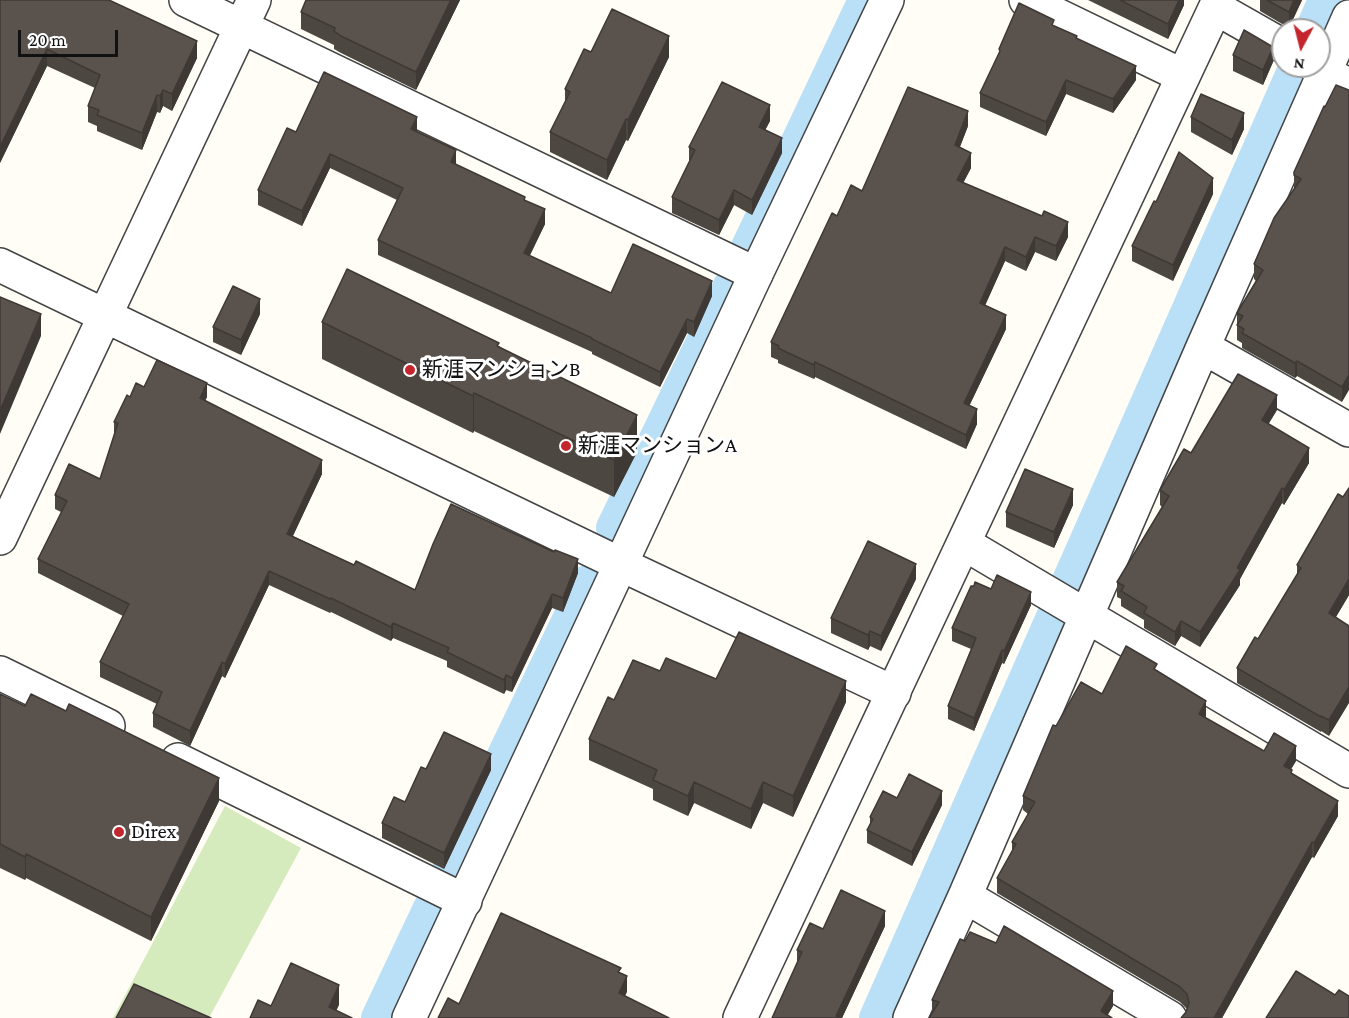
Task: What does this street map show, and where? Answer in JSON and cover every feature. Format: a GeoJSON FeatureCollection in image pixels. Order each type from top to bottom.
{"type":"FeatureCollection","features":[{"type":"Feature","properties":{"kind":"street"},"geometry":{"type":"LineString","coordinates":[[186,0],[248,14],[756,274]]}},
{"type":"Feature","properties":{"kind":"street"},"geometry":{"type":"LineString","coordinates":[[409,1018],[756,274],[887,0]]}},
{"type":"Feature","properties":{"kind":"street"},"geometry":{"type":"LineString","coordinates":[[1026,0],[1183,76]]}},
{"type":"Feature","properties":{"kind":"street"},"geometry":{"type":"LineString","coordinates":[[740,1018],[965,544],[1217,4],[1271,39]]}},
{"type":"Feature","properties":{"kind":"street"},"geometry":{"type":"LineString","coordinates":[[0,538],[248,14]]}},
{"type":"Feature","properties":{"kind":"street"},"geometry":{"type":"LineString","coordinates":[[1331,72],[1349,17]]}},
{"type":"Feature","properties":{"kind":"street"},"geometry":{"type":"LineString","coordinates":[[910,1018],[1203,347],[1329,78]]}},
{"type":"Feature","properties":{"kind":"street"},"geometry":{"type":"LineString","coordinates":[[0,265],[620,564],[894,693]]}},
{"type":"Feature","properties":{"kind":"street"},"geometry":{"type":"LineString","coordinates":[[1203,347],[1349,430]]}},
{"type":"Feature","properties":{"kind":"street"},"geometry":{"type":"LineString","coordinates":[[965,544],[1349,771]]}},
{"type":"Feature","properties":{"kind":"street"},"geometry":{"type":"LineString","coordinates":[[0,673],[465,902]]}},
{"type":"Feature","properties":{"kind":"street"},"geometry":{"type":"LineString","coordinates":[[965,896],[1170,1018]]}},
{"type":"Feature","properties":{"kind":"green space"},"geometry":{"type":"Polygon","coordinates":[[[225,806],[301,848],[209,1018],[113,1018],[225,806]]]}},
{"type":"Feature","properties":{"kind":"building"},"geometry":{"type":"Polygon","coordinates":[[[0,0],[109,0],[197,41],[172,94],[163,90],[160,96],[157,95],[142,133],[97,115],[99,110],[88,106],[100,75],[47,49],[0,147],[0,0]]]}},
{"type":"Feature","properties":{"kind":"building"},"geometry":{"type":"Polygon","coordinates":[[[306,0],[451,0],[416,72],[341,36],[334,31],[335,28],[301,12],[306,0]]]}},
{"type":"Feature","properties":{"kind":"building"},"geometry":{"type":"Polygon","coordinates":[[[1120,0],[1179,0],[1168,24],[1120,0]]]}},
{"type":"Feature","properties":{"kind":"building"},"geometry":{"type":"Polygon","coordinates":[[[1267,0],[1294,0],[1289,12],[1267,0]]]}},
{"type":"Feature","properties":{"kind":"building"},"geometry":{"type":"Polygon","coordinates":[[[1019,3],[1054,20],[1052,25],[1077,36],[1076,38],[1136,66],[1113,99],[1066,80],[1046,122],[980,93],[1019,3]]]}},
{"type":"Feature","properties":{"kind":"building"},"geometry":{"type":"Polygon","coordinates":[[[612,9],[669,36],[607,160],[550,132],[570,92],[565,89],[584,49],[591,52],[612,9]]]}},
{"type":"Feature","properties":{"kind":"building"},"geometry":{"type":"Polygon","coordinates":[[[1244,30],[1271,46],[1271,52],[1263,70],[1233,55],[1244,30]]]}},
{"type":"Feature","properties":{"kind":"building"},"geometry":{"type":"Polygon","coordinates":[[[324,72],[417,117],[411,129],[456,150],[451,162],[545,209],[524,253],[611,293],[633,244],[712,281],[694,322],[687,319],[660,372],[592,338],[378,240],[403,188],[330,154],[302,211],[258,190],[287,128],[296,132],[324,72]]]}},
{"type":"Feature","properties":{"kind":"building"},"geometry":{"type":"Polygon","coordinates":[[[722,82],[770,105],[759,127],[782,138],[752,200],[734,190],[719,220],[672,197],[695,150],[689,147],[722,82]]]}},
{"type":"Feature","properties":{"kind":"building"},"geometry":{"type":"Polygon","coordinates":[[[1336,85],[1349,90],[1349,375],[1342,387],[1242,333],[1244,329],[1237,325],[1243,316],[1237,313],[1263,270],[1254,264],[1274,218],[1301,179],[1294,175],[1294,172],[1336,85]]]}},
{"type":"Feature","properties":{"kind":"building"},"geometry":{"type":"Polygon","coordinates":[[[908,87],[968,111],[955,145],[971,153],[957,180],[1042,216],[1044,211],[1068,222],[1056,246],[1035,237],[1026,257],[1005,247],[980,303],[1006,315],[964,403],[977,409],[966,435],[815,362],[814,365],[778,348],[779,346],[771,342],[832,213],[837,216],[851,185],[862,191],[908,87]]]}},
{"type":"Feature","properties":{"kind":"building"},"geometry":{"type":"Polygon","coordinates":[[[1201,94],[1244,113],[1232,140],[1191,117],[1201,94]]]}},
{"type":"Feature","properties":{"kind":"building"},"geometry":{"type":"Polygon","coordinates":[[[1179,152],[1213,178],[1173,265],[1132,246],[1179,152]]]}},
{"type":"Feature","properties":{"kind":"building"},"geometry":{"type":"Polygon","coordinates":[[[347,269],[499,343],[497,346],[637,415],[614,460],[474,393],[473,396],[322,322],[347,269]]]}},
{"type":"Feature","properties":{"kind":"building"},"geometry":{"type":"Polygon","coordinates":[[[233,286],[260,299],[241,340],[213,327],[233,286]]]}},
{"type":"Feature","properties":{"kind":"building"},"geometry":{"type":"Polygon","coordinates":[[[0,297],[41,314],[0,411],[0,297]]]}},
{"type":"Feature","properties":{"kind":"building"},"geometry":{"type":"Polygon","coordinates":[[[157,360],[207,383],[200,398],[322,460],[287,534],[354,565],[356,561],[415,590],[451,504],[554,552],[555,550],[578,559],[563,598],[552,594],[512,678],[506,675],[504,680],[447,652],[449,648],[393,623],[391,627],[269,571],[225,664],[222,662],[190,731],[153,713],[162,692],[100,662],[129,604],[38,559],[67,501],[55,495],[69,464],[100,479],[118,423],[114,422],[127,395],[130,397],[136,383],[144,387],[157,360]]]}},
{"type":"Feature","properties":{"kind":"building"},"geometry":{"type":"Polygon","coordinates":[[[1238,374],[1277,395],[1262,420],[1309,448],[1284,490],[1282,488],[1237,568],[1240,570],[1200,632],[1181,621],[1175,632],[1144,613],[1147,607],[1121,591],[1124,586],[1117,582],[1169,496],[1160,490],[1184,449],[1191,453],[1238,374]]]}},
{"type":"Feature","properties":{"kind":"building"},"geometry":{"type":"Polygon","coordinates":[[[1025,469],[1073,489],[1054,532],[1006,512],[1025,469]]]}},
{"type":"Feature","properties":{"kind":"building"},"geometry":{"type":"Polygon","coordinates":[[[1349,488],[1349,579],[1329,613],[1349,626],[1349,687],[1329,720],[1237,668],[1255,637],[1258,639],[1301,568],[1297,565],[1338,494],[1343,497],[1349,488]]]}},
{"type":"Feature","properties":{"kind":"building"},"geometry":{"type":"Polygon","coordinates":[[[868,541],[916,564],[881,636],[870,631],[868,635],[831,618],[868,541]]]}},
{"type":"Feature","properties":{"kind":"building"},"geometry":{"type":"Polygon","coordinates":[[[997,575],[1031,592],[1004,651],[1002,650],[974,718],[948,706],[976,638],[952,628],[971,586],[974,586],[975,582],[991,589],[997,575]]]}},
{"type":"Feature","properties":{"kind":"building"},"geometry":{"type":"Polygon","coordinates":[[[739,632],[846,681],[793,796],[763,782],[751,809],[694,782],[688,796],[653,780],[657,770],[589,739],[608,697],[614,700],[633,660],[660,671],[666,658],[716,679],[739,632]]]}},
{"type":"Feature","properties":{"kind":"building"},"geometry":{"type":"Polygon","coordinates":[[[1126,646],[1157,664],[1154,669],[1206,701],[1199,714],[1264,751],[1274,733],[1296,746],[1284,766],[1292,770],[1291,773],[1338,801],[1314,843],[1312,842],[1214,1018],[1181,1018],[1189,1003],[1187,994],[1180,987],[997,878],[1016,844],[1012,842],[1035,802],[1023,796],[1053,725],[1056,726],[1081,682],[1102,694],[1126,646]]]}},
{"type":"Feature","properties":{"kind":"building"},"geometry":{"type":"Polygon","coordinates":[[[0,694],[25,706],[31,694],[66,711],[69,704],[219,778],[151,917],[26,854],[25,857],[0,844],[0,694]]]}},
{"type":"Feature","properties":{"kind":"building"},"geometry":{"type":"Polygon","coordinates":[[[444,732],[491,754],[444,853],[382,823],[394,797],[405,802],[421,767],[426,769],[444,732]]]}},
{"type":"Feature","properties":{"kind":"building"},"geometry":{"type":"Polygon","coordinates":[[[909,774],[942,791],[912,852],[867,830],[873,819],[870,817],[883,791],[897,798],[909,774]]]}},
{"type":"Feature","properties":{"kind":"building"},"geometry":{"type":"Polygon","coordinates":[[[841,890],[885,911],[836,1016],[839,1018],[772,1018],[802,952],[797,950],[810,923],[823,929],[841,890]]]}},
{"type":"Feature","properties":{"kind":"building"},"geometry":{"type":"Polygon","coordinates":[[[501,913],[621,968],[618,972],[627,976],[619,993],[669,1018],[438,1018],[448,998],[459,1004],[501,913]]]}},
{"type":"Feature","properties":{"kind":"building"},"geometry":{"type":"Polygon","coordinates":[[[1004,926],[1113,991],[1101,1011],[1112,1018],[929,1018],[939,1002],[932,1000],[960,939],[965,941],[970,932],[996,943],[1004,926]]]}},
{"type":"Feature","properties":{"kind":"building"},"geometry":{"type":"Polygon","coordinates":[[[291,963],[339,985],[329,1007],[352,1018],[250,1018],[258,1000],[271,1006],[291,963]]]}},
{"type":"Feature","properties":{"kind":"building"},"geometry":{"type":"Polygon","coordinates":[[[1296,971],[1335,995],[1339,990],[1349,996],[1349,1018],[1266,1018],[1296,971]]]}},
{"type":"Feature","properties":{"kind":"building"},"geometry":{"type":"Polygon","coordinates":[[[134,984],[211,1018],[116,1018],[134,984]]]}},
{"type":"Feature","properties":{"kind":"waterway"},"geometry":{"type":"LineString","coordinates":[[748,247],[865,0]]}},
{"type":"Feature","properties":{"kind":"waterway"},"geometry":{"type":"LineString","coordinates":[[1317,18],[1325,0]]}},
{"type":"Feature","properties":{"kind":"waterway"},"geometry":{"type":"LineString","coordinates":[[876,1018],[1291,78]]}},
{"type":"Feature","properties":{"kind":"waterway"},"geometry":{"type":"LineString","coordinates":[[613,528],[730,286]]}},
{"type":"Feature","properties":{"kind":"waterway"},"geometry":{"type":"LineString","coordinates":[[448,872],[587,582]]}},
{"type":"Feature","properties":{"kind":"waterway"},"geometry":{"type":"LineString","coordinates":[[378,1018],[430,908]]}},
{"type":"Feature","properties":{"kind":"place","name":"新涯マンションB"},"geometry":{"type":"Point","coordinates":[410,370]}},
{"type":"Feature","properties":{"kind":"place","name":"新涯マンションA"},"geometry":{"type":"Point","coordinates":[566,446]}},
{"type":"Feature","properties":{"kind":"place","name":"Direx"},"geometry":{"type":"Point","coordinates":[119,832]}}]}
